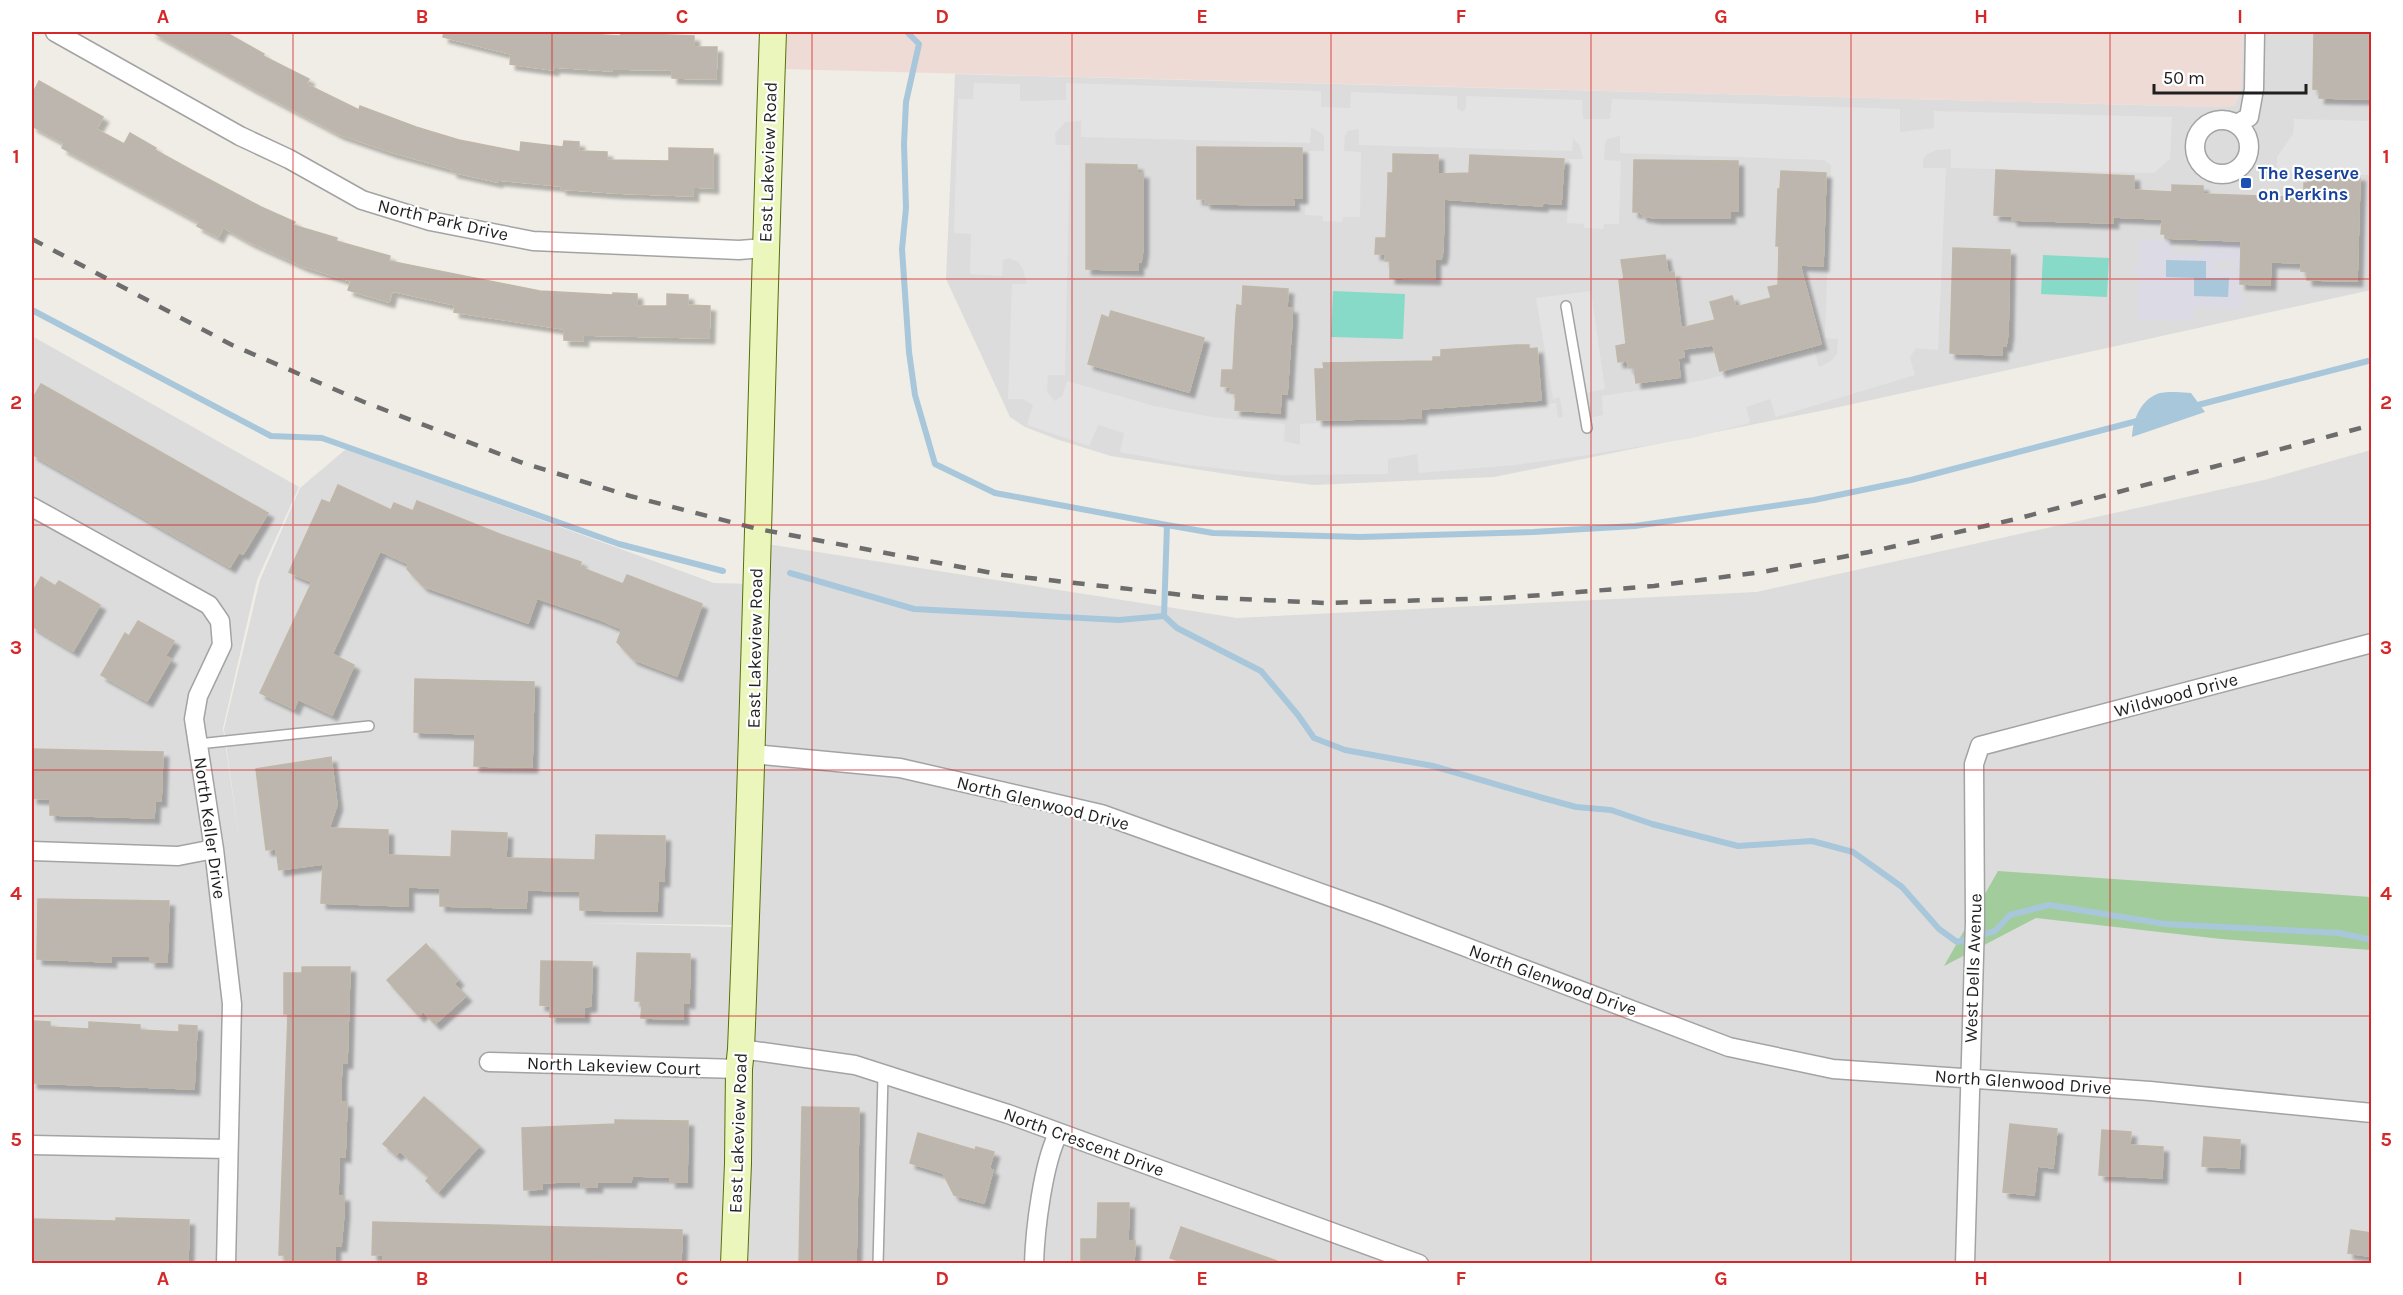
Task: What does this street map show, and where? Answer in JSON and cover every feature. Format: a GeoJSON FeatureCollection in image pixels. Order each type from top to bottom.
{"type":"FeatureCollection","features":[{"type":"Feature","properties":{"kind":"main road","name":"East Lakeview Road"},"geometry":{"type":"LineString","coordinates":[[734,1263],[753,754],[765,248],[773,32]]}},
{"type":"Feature","properties":{"kind":"street","name":"North Park Drive"},"geometry":{"type":"LineString","coordinates":[[55,32],[240,136],[289,159],[362,200],[430,221],[533,241],[739,250],[765,248]]}},
{"type":"Feature","properties":{"kind":"street"},"geometry":{"type":"LineString","coordinates":[[2237,124],[2249,117],[2254,90],[2255,32]]}},
{"type":"Feature","properties":{"kind":"street","name":"North Keller Drive"},"geometry":{"type":"LineString","coordinates":[[32,507],[209,605],[220,621],[222,645],[198,696],[194,719],[214,849],[232,1004],[226,1263]]}},
{"type":"Feature","properties":{"kind":"street","name":"Wildwood Drive"},"geometry":{"type":"LineString","coordinates":[[1980,746],[2372,643]]}},
{"type":"Feature","properties":{"kind":"street","name":"West Dells Avenue"},"geometry":{"type":"LineString","coordinates":[[1965,1263],[1975,922],[1974,764],[1980,746]]}},
{"type":"Feature","properties":{"kind":"street","name":"North Glenwood Drive"},"geometry":{"type":"LineString","coordinates":[[753,754],[900,768],[1101,814],[1379,914],[1729,1047],[1833,1069],[2150,1091],[2372,1113]]}},
{"type":"Feature","properties":{"kind":"street"},"geometry":{"type":"LineString","coordinates":[[32,851],[178,856],[214,849]]}},
{"type":"Feature","properties":{"kind":"street","name":"North Lakeview Court"},"geometry":{"type":"LineString","coordinates":[[489,1062],[740,1059]]}},
{"type":"Feature","properties":{"kind":"street","name":"North Crescent Drive"},"geometry":{"type":"LineString","coordinates":[[740,1059],[855,1065],[883,1076],[1008,1114],[1377,1256],[1419,1263]]}},
{"type":"Feature","properties":{"kind":"street"},"geometry":{"type":"LineString","coordinates":[[1034,1263],[1034,1239],[1050,1149],[1058,1134]]}},
{"type":"Feature","properties":{"kind":"street"},"geometry":{"type":"LineString","coordinates":[[32,1145],[228,1149]]}},
{"type":"Feature","properties":{"kind":"lane"},"geometry":{"type":"LineString","coordinates":[[1566,306],[1587,428]]}},
{"type":"Feature","properties":{"kind":"lane"},"geometry":{"type":"LineString","coordinates":[[198,744],[369,726]]}},
{"type":"Feature","properties":{"kind":"lane"},"geometry":{"type":"LineString","coordinates":[[878,1263],[883,1076]]}},
{"type":"Feature","properties":{"kind":"shaded area"},"geometry":{"type":"Polygon","coordinates":[[[784,32],[2243,32],[2241,88],[2235,106],[2214,107],[783,69],[784,32]]]}},
{"type":"Feature","properties":{"kind":"shaded area"},"geometry":{"type":"Polygon","coordinates":[[[2243,32],[2371,32],[2371,290],[1830,409],[1494,477],[1314,485],[1111,456],[1059,440],[1025,427],[1010,417],[946,279],[955,74],[2214,107],[2235,105],[2241,88],[2243,32]]]}},
{"type":"Feature","properties":{"kind":"shaded area"},"geometry":{"type":"Polygon","coordinates":[[[974,83],[1020,84],[1020,101],[1066,100],[1066,83],[1321,91],[1321,107],[1350,108],[1351,92],[1457,96],[1457,108],[1462,112],[1466,108],[1466,96],[1582,100],[1583,119],[1610,119],[1612,99],[1900,109],[1900,132],[1934,128],[1934,111],[2172,117],[2170,159],[2154,173],[1951,168],[1951,149],[1937,150],[1927,154],[1923,159],[1923,168],[1946,168],[1938,350],[1916,348],[1910,357],[1915,375],[1776,417],[1770,399],[1746,407],[1750,423],[1692,438],[1581,456],[1515,465],[1419,473],[1417,454],[1388,459],[1388,474],[1281,475],[1188,465],[1120,452],[1124,433],[1098,425],[1089,446],[1027,425],[1033,405],[1022,399],[1008,399],[1012,284],[1027,284],[1023,269],[1018,262],[1009,258],[1003,260],[1002,276],[970,274],[971,234],[954,233],[958,99],[973,99],[974,83]],[[1081,121],[1065,122],[1055,134],[1056,145],[1070,145],[1065,375],[1048,375],[1047,392],[1055,401],[1062,396],[1067,381],[1154,406],[1212,417],[1285,424],[1284,441],[1300,445],[1300,424],[1453,417],[1556,403],[1558,418],[1563,417],[1560,397],[1553,399],[1536,298],[1591,291],[1605,389],[1581,394],[1585,415],[1590,418],[1603,415],[1602,396],[1705,380],[1814,349],[1819,367],[1831,361],[1837,354],[1838,339],[1825,338],[1831,165],[1824,160],[1620,153],[1620,136],[1607,139],[1604,160],[1621,161],[1619,224],[1604,224],[1603,229],[1584,228],[1584,224],[1567,223],[1569,159],[1583,159],[1580,146],[1573,138],[1572,151],[1359,145],[1359,129],[1348,131],[1345,136],[1344,151],[1361,152],[1360,217],[1343,217],[1342,222],[1323,221],[1323,216],[1305,215],[1307,151],[1324,151],[1324,135],[1311,127],[1310,143],[1081,137],[1081,121]]]}},
{"type":"Feature","properties":{"kind":"shaded area"},"geometry":{"type":"Polygon","coordinates":[[[2294,119],[2371,121],[2371,175],[2277,172],[2277,157],[2293,134],[2294,119]]]}},
{"type":"Feature","properties":{"kind":"shaded area"},"geometry":{"type":"Polygon","coordinates":[[[2213,234],[2242,235],[2239,295],[2243,295],[2242,308],[2194,307],[2193,321],[2138,319],[2139,275],[2135,275],[2136,262],[2140,261],[2140,249],[2143,247],[2136,246],[2136,242],[2140,240],[2172,241],[2172,254],[2201,255],[2202,242],[2213,242],[2213,234]],[[2206,261],[2166,276],[2194,278],[2194,296],[2228,297],[2205,278],[2206,261]],[[2217,261],[2216,270],[2235,270],[2235,261],[2217,261]]]}},
{"type":"Feature","properties":{"kind":"shaded area"},"geometry":{"type":"Polygon","coordinates":[[[2043,255],[2109,258],[2107,297],[2041,294],[2043,255]]]}},
{"type":"Feature","properties":{"kind":"shaded area"},"geometry":{"type":"Polygon","coordinates":[[[2166,260],[2206,261],[2206,278],[2229,278],[2228,297],[2194,296],[2194,278],[2166,277],[2166,260]]]}},
{"type":"Feature","properties":{"kind":"shaded area"},"geometry":{"type":"Polygon","coordinates":[[[1333,291],[1405,294],[1403,339],[1331,337],[1333,291]]]}},
{"type":"Feature","properties":{"kind":"shaded area"},"geometry":{"type":"Polygon","coordinates":[[[32,336],[299,487],[257,580],[223,728],[240,845],[224,729],[260,580],[300,488],[346,449],[714,583],[752,584],[754,542],[1237,618],[1756,592],[2264,480],[2371,450],[2371,1263],[32,1263],[32,336]],[[582,923],[735,927],[736,925],[582,923]]]}},
{"type":"Feature","properties":{"kind":"shaded area"},"geometry":{"type":"Polygon","coordinates":[[[2159,393],[2191,393],[2205,412],[2132,437],[2136,418],[2146,401],[2159,393]]]}},
{"type":"Feature","properties":{"kind":"green space"},"geometry":{"type":"Polygon","coordinates":[[[1998,871],[2371,897],[2371,950],[2221,939],[2036,918],[1944,966],[1998,871]]]}},
{"type":"Feature","properties":{"kind":"building"},"geometry":{"type":"Polygon","coordinates":[[[152,32],[225,32],[264,54],[263,56],[309,79],[306,84],[359,110],[360,106],[459,140],[520,152],[521,142],[563,147],[564,141],[579,142],[579,151],[607,152],[607,160],[669,161],[669,148],[713,149],[713,188],[693,187],[693,196],[616,193],[561,189],[561,186],[498,180],[497,182],[452,172],[452,169],[391,152],[339,134],[152,32]]]}},
{"type":"Feature","properties":{"kind":"building"},"geometry":{"type":"Polygon","coordinates":[[[444,32],[557,32],[620,36],[621,33],[694,36],[694,47],[717,47],[716,79],[672,78],[672,70],[612,69],[612,71],[554,67],[553,70],[510,64],[511,54],[443,37],[444,32]]]}},
{"type":"Feature","properties":{"kind":"building"},"geometry":{"type":"Polygon","coordinates":[[[2314,32],[2372,32],[2370,99],[2319,98],[2320,90],[2313,89],[2314,32]]]}},
{"type":"Feature","properties":{"kind":"building"},"geometry":{"type":"Polygon","coordinates":[[[39,81],[103,117],[96,129],[124,144],[130,133],[193,171],[295,222],[293,225],[337,238],[336,241],[390,256],[389,261],[540,291],[637,294],[637,306],[667,306],[667,294],[688,295],[688,305],[710,306],[709,338],[583,335],[583,341],[564,340],[564,329],[454,312],[455,305],[392,291],[389,302],[348,290],[351,281],[303,266],[223,227],[218,237],[197,226],[199,222],[62,148],[64,143],[32,126],[32,95],[39,81]]]}},
{"type":"Feature","properties":{"kind":"building"},"geometry":{"type":"Polygon","coordinates":[[[1197,147],[1302,148],[1302,198],[1293,198],[1294,205],[1205,203],[1205,199],[1197,199],[1197,147]]]}},
{"type":"Feature","properties":{"kind":"building"},"geometry":{"type":"Polygon","coordinates":[[[1393,154],[1438,155],[1438,174],[1469,173],[1470,155],[1564,159],[1561,204],[1543,203],[1542,206],[1444,199],[1443,251],[1441,259],[1435,259],[1435,279],[1390,278],[1390,261],[1385,261],[1385,254],[1375,254],[1376,238],[1386,238],[1388,173],[1393,173],[1393,154]]]}},
{"type":"Feature","properties":{"kind":"building"},"geometry":{"type":"Polygon","coordinates":[[[1634,160],[1738,161],[1738,211],[1730,211],[1730,218],[1655,218],[1642,216],[1641,212],[1633,212],[1634,160]]]}},
{"type":"Feature","properties":{"kind":"building"},"geometry":{"type":"Polygon","coordinates":[[[1086,164],[1137,165],[1137,173],[1143,173],[1143,249],[1141,262],[1138,262],[1138,270],[1086,269],[1086,164]]]}},
{"type":"Feature","properties":{"kind":"building"},"geometry":{"type":"Polygon","coordinates":[[[1996,170],[2134,176],[2134,190],[2172,192],[2172,185],[2203,186],[2203,194],[2291,197],[2304,196],[2304,183],[2308,183],[2308,175],[2360,176],[2357,281],[2307,280],[2307,272],[2301,271],[2301,263],[2271,262],[2270,285],[2240,284],[2241,241],[2165,238],[2165,234],[2161,234],[2162,219],[2113,217],[2113,223],[2012,220],[2012,216],[1994,215],[1996,170]]]}},
{"type":"Feature","properties":{"kind":"building"},"geometry":{"type":"Polygon","coordinates":[[[1781,171],[1826,173],[1823,266],[1800,265],[1821,344],[1720,371],[1713,345],[1683,349],[1684,357],[1678,358],[1680,377],[1636,383],[1634,367],[1629,368],[1627,361],[1618,362],[1616,346],[1626,344],[1619,280],[1624,279],[1621,260],[1665,255],[1668,273],[1674,272],[1681,328],[1715,320],[1710,302],[1732,296],[1736,307],[1771,298],[1768,287],[1778,285],[1779,246],[1776,246],[1781,171]]]}},
{"type":"Feature","properties":{"kind":"building"},"geometry":{"type":"Polygon","coordinates":[[[1953,248],[2010,250],[2008,333],[2006,346],[2002,346],[2002,355],[1950,353],[1953,248]]]}},
{"type":"Feature","properties":{"kind":"building"},"geometry":{"type":"Polygon","coordinates":[[[1243,286],[1288,289],[1287,308],[1292,308],[1292,320],[1287,394],[1281,393],[1280,413],[1235,410],[1236,394],[1230,393],[1231,387],[1221,386],[1222,370],[1233,370],[1237,305],[1242,306],[1243,286]]]}},
{"type":"Feature","properties":{"kind":"building"},"geometry":{"type":"Polygon","coordinates":[[[1111,311],[1204,338],[1189,392],[1088,364],[1102,315],[1109,318],[1111,311]]]}},
{"type":"Feature","properties":{"kind":"building"},"geometry":{"type":"Polygon","coordinates":[[[1529,345],[1529,349],[1537,348],[1541,400],[1421,409],[1421,418],[1317,420],[1315,369],[1324,369],[1323,363],[1433,361],[1433,357],[1441,357],[1441,350],[1529,345]]]}},
{"type":"Feature","properties":{"kind":"building"},"geometry":{"type":"Polygon","coordinates":[[[41,384],[268,513],[243,554],[239,552],[230,567],[32,454],[32,400],[41,384]]]}},
{"type":"Feature","properties":{"kind":"building"},"geometry":{"type":"Polygon","coordinates":[[[338,485],[391,510],[394,503],[413,511],[417,501],[502,535],[581,562],[580,567],[623,584],[627,575],[702,604],[677,676],[633,659],[617,642],[622,629],[601,620],[537,598],[528,623],[423,586],[407,569],[409,564],[380,551],[332,654],[354,665],[332,715],[298,699],[294,709],[260,693],[312,582],[289,572],[322,500],[330,503],[338,485]]]}},
{"type":"Feature","properties":{"kind":"building"},"geometry":{"type":"Polygon","coordinates":[[[41,577],[55,586],[59,581],[100,605],[73,651],[32,626],[32,593],[41,577]]]}},
{"type":"Feature","properties":{"kind":"building"},"geometry":{"type":"Polygon","coordinates":[[[138,621],[174,641],[165,656],[171,659],[147,701],[101,675],[125,633],[129,636],[138,621]]]}},
{"type":"Feature","properties":{"kind":"building"},"geometry":{"type":"Polygon","coordinates":[[[415,679],[534,682],[532,767],[474,766],[475,734],[414,732],[415,679]]]}},
{"type":"Feature","properties":{"kind":"building"},"geometry":{"type":"Polygon","coordinates":[[[32,749],[163,752],[161,801],[155,801],[154,818],[50,815],[50,799],[32,798],[32,749]]]}},
{"type":"Feature","properties":{"kind":"building"},"geometry":{"type":"Polygon","coordinates":[[[331,757],[337,805],[329,828],[388,830],[388,855],[451,857],[452,831],[507,833],[506,858],[595,860],[596,835],[665,836],[664,881],[658,881],[657,911],[580,910],[580,891],[527,890],[526,908],[440,906],[440,888],[408,887],[408,906],[321,903],[323,864],[279,870],[276,849],[266,850],[256,769],[331,757]]]}},
{"type":"Feature","properties":{"kind":"building"},"geometry":{"type":"Polygon","coordinates":[[[38,899],[169,901],[167,962],[150,962],[150,956],[111,956],[111,962],[37,959],[38,899]]]}},
{"type":"Feature","properties":{"kind":"building"},"geometry":{"type":"Polygon","coordinates":[[[426,944],[458,980],[454,984],[466,996],[435,1024],[423,1011],[419,1016],[387,980],[426,944]]]}},
{"type":"Feature","properties":{"kind":"building"},"geometry":{"type":"Polygon","coordinates":[[[637,953],[690,954],[689,1003],[683,1002],[683,1019],[641,1018],[642,1001],[635,1001],[637,953]]]}},
{"type":"Feature","properties":{"kind":"building"},"geometry":{"type":"Polygon","coordinates":[[[541,961],[592,962],[591,1006],[584,1007],[584,1017],[550,1017],[550,1006],[540,1005],[541,961]]]}},
{"type":"Feature","properties":{"kind":"building"},"geometry":{"type":"Polygon","coordinates":[[[302,967],[350,967],[347,1063],[342,1063],[341,1082],[341,1102],[347,1102],[345,1157],[339,1156],[338,1196],[344,1196],[344,1213],[341,1246],[335,1246],[335,1263],[285,1263],[285,1255],[279,1255],[288,1014],[284,1014],[284,973],[302,973],[302,967]]]}},
{"type":"Feature","properties":{"kind":"building"},"geometry":{"type":"Polygon","coordinates":[[[33,1021],[50,1022],[50,1027],[89,1029],[89,1022],[140,1025],[140,1030],[179,1032],[179,1025],[197,1026],[194,1089],[32,1083],[33,1021]]]}},
{"type":"Feature","properties":{"kind":"building"},"geometry":{"type":"Polygon","coordinates":[[[424,1097],[479,1146],[438,1192],[426,1181],[429,1177],[400,1151],[396,1155],[383,1144],[424,1097]]]}},
{"type":"Feature","properties":{"kind":"building"},"geometry":{"type":"Polygon","coordinates":[[[802,1107],[859,1108],[856,1263],[799,1263],[802,1107]]]}},
{"type":"Feature","properties":{"kind":"building"},"geometry":{"type":"Polygon","coordinates":[[[615,1120],[688,1121],[687,1182],[670,1182],[671,1177],[632,1176],[631,1182],[597,1182],[597,1187],[581,1187],[581,1182],[561,1182],[542,1183],[542,1189],[524,1190],[522,1128],[615,1124],[615,1120]]]}},
{"type":"Feature","properties":{"kind":"building"},"geometry":{"type":"Polygon","coordinates":[[[2010,1124],[2057,1129],[2053,1168],[2037,1166],[2034,1195],[2003,1192],[2010,1124]]]}},
{"type":"Feature","properties":{"kind":"building"},"geometry":{"type":"Polygon","coordinates":[[[2102,1130],[2131,1132],[2130,1145],[2163,1147],[2162,1178],[2099,1175],[2102,1130]]]}},
{"type":"Feature","properties":{"kind":"building"},"geometry":{"type":"Polygon","coordinates":[[[918,1133],[975,1150],[976,1147],[994,1152],[989,1169],[993,1170],[984,1203],[954,1195],[943,1173],[910,1163],[918,1133]]]}},
{"type":"Feature","properties":{"kind":"building"},"geometry":{"type":"Polygon","coordinates":[[[2204,1137],[2240,1140],[2239,1168],[2202,1166],[2204,1137]]]}},
{"type":"Feature","properties":{"kind":"building"},"geometry":{"type":"Polygon","coordinates":[[[1098,1203],[1129,1203],[1128,1241],[1135,1241],[1134,1263],[1081,1263],[1081,1239],[1097,1239],[1098,1203]]]}},
{"type":"Feature","properties":{"kind":"building"},"geometry":{"type":"Polygon","coordinates":[[[116,1218],[189,1220],[188,1263],[32,1263],[32,1219],[116,1221],[116,1218]]]}},
{"type":"Feature","properties":{"kind":"building"},"geometry":{"type":"Polygon","coordinates":[[[373,1222],[682,1230],[681,1263],[589,1261],[589,1263],[383,1263],[383,1255],[372,1255],[373,1222]]]}},
{"type":"Feature","properties":{"kind":"building"},"geometry":{"type":"Polygon","coordinates":[[[1181,1227],[1277,1261],[1277,1263],[1187,1263],[1170,1258],[1181,1227]]]}},
{"type":"Feature","properties":{"kind":"building"},"geometry":{"type":"Polygon","coordinates":[[[2351,1230],[2371,1233],[2368,1256],[2348,1253],[2351,1230]]]}},
{"type":"Feature","properties":{"kind":"waterway"},"geometry":{"type":"LineString","coordinates":[[907,32],[919,44],[906,102],[904,144],[906,208],[902,249],[909,352],[915,395],[935,464],[995,493],[1167,525],[1164,616]]}},
{"type":"Feature","properties":{"kind":"waterway"},"geometry":{"type":"LineString","coordinates":[[32,310],[271,436],[322,438],[619,544],[723,571]]}},
{"type":"Feature","properties":{"kind":"waterway"},"geometry":{"type":"LineString","coordinates":[[2194,406],[2372,360]]}},
{"type":"Feature","properties":{"kind":"waterway"},"geometry":{"type":"LineString","coordinates":[[1167,525],[1213,533],[1360,537],[1533,532],[1635,526],[1814,500],[1911,480],[2141,420]]}},
{"type":"Feature","properties":{"kind":"waterway"},"geometry":{"type":"LineString","coordinates":[[790,573],[914,609],[1119,620],[1164,616],[1177,628],[1261,671],[1314,738],[1345,750],[1433,766],[1576,807],[1611,810],[1652,824],[1738,846],[1812,841],[1853,852],[1902,887],[1939,929],[1957,942],[1995,931],[2010,915],[2049,905],[2165,924],[2339,933],[2372,940]]}},
{"type":"Feature","properties":{"kind":"railway"},"geometry":{"type":"LineString","coordinates":[[32,239],[232,345],[364,402],[523,463],[630,496],[758,529],[1003,575],[1201,597],[1325,603],[1504,598],[1654,586],[1762,572],[1869,552],[2016,519],[2372,425]]}},
{"type":"Feature","properties":{"kind":"place","name":"The Reserve on Perkins"},"geometry":{"type":"Point","coordinates":[2246,183]}}]}
